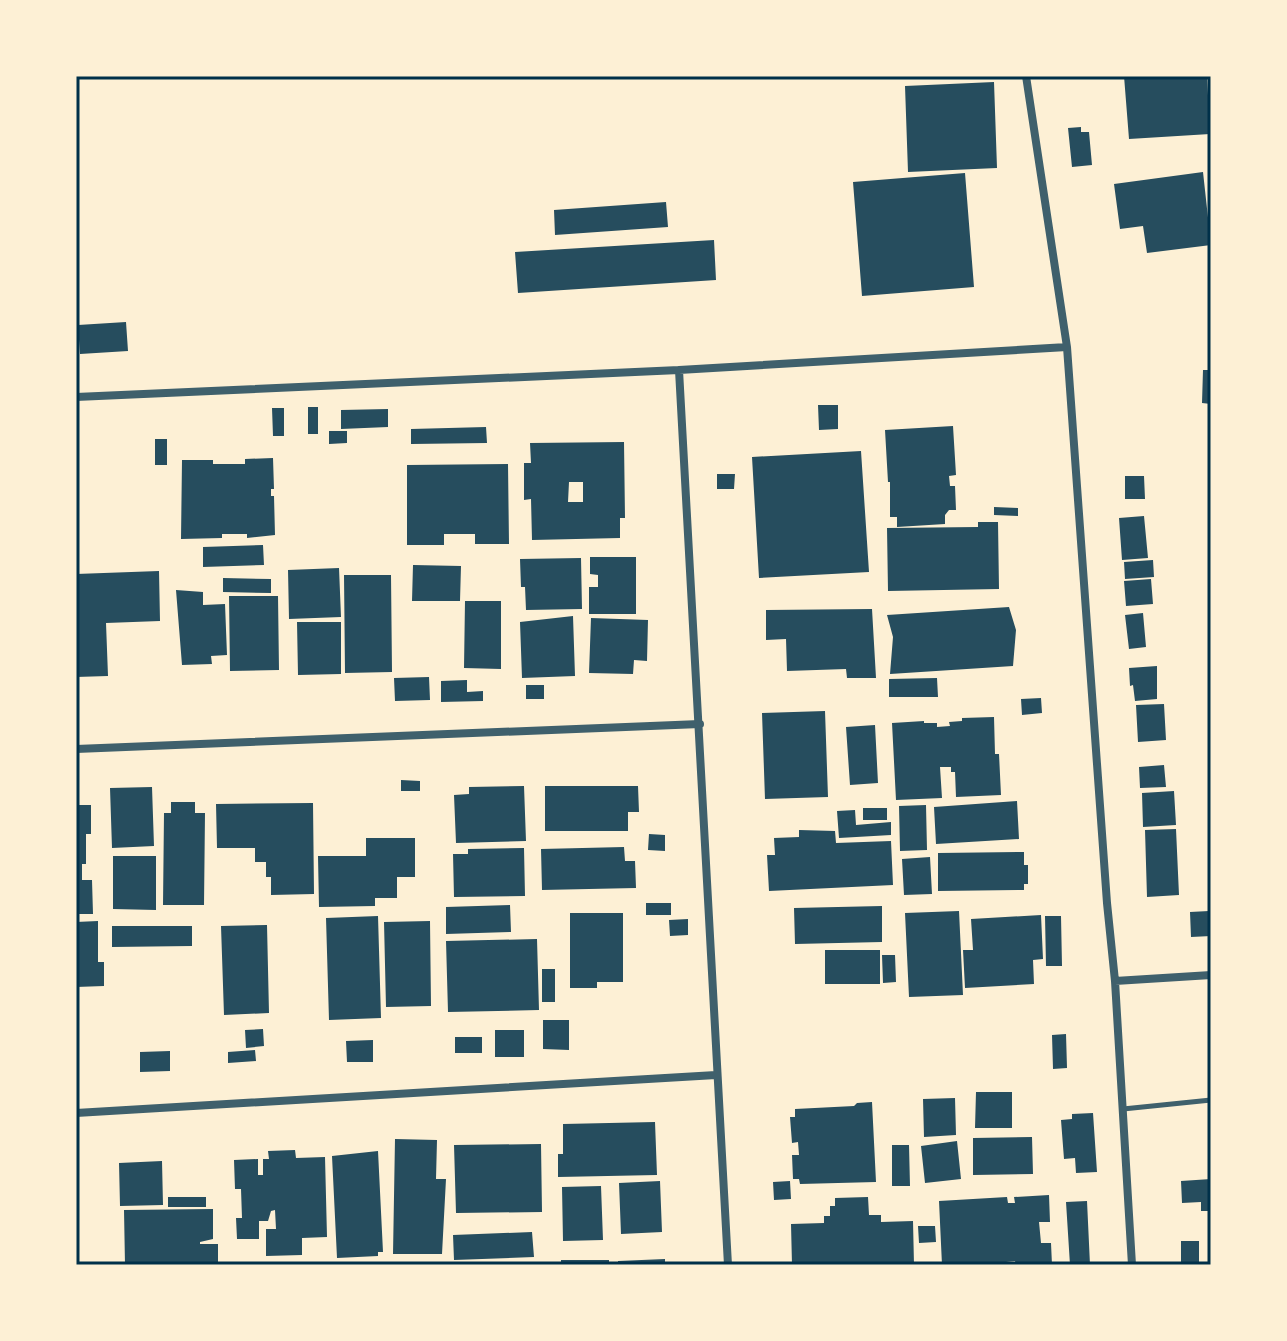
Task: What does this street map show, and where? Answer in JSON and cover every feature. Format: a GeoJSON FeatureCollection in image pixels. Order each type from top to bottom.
{"type":"FeatureCollection","features":[{"type":"Feature","properties":{"kind":"street"},"geometry":{"type":"LineString","coordinates":[[1026,76],[1067,347],[1115,981],[1132,1265]]}},
{"type":"Feature","properties":{"kind":"street"},"geometry":{"type":"LineString","coordinates":[[76,397],[679,370],[1067,347]]}},
{"type":"Feature","properties":{"kind":"street"},"geometry":{"type":"LineString","coordinates":[[679,370],[728,1265]]}},
{"type":"Feature","properties":{"kind":"street"},"geometry":{"type":"LineString","coordinates":[[76,749],[700,724]]}},
{"type":"Feature","properties":{"kind":"street"},"geometry":{"type":"LineString","coordinates":[[1115,981],[1211,975]]}},
{"type":"Feature","properties":{"kind":"street"},"geometry":{"type":"LineString","coordinates":[[76,1113],[716,1075]]}},
{"type":"Feature","properties":{"kind":"lane"},"geometry":{"type":"LineString","coordinates":[[1123,1109],[1211,1100]]}},
{"type":"Feature","properties":{"kind":"building"},"geometry":{"type":"Polygon","coordinates":[[[1124,76],[1207,76],[1210,134],[1129,139],[1124,76]]]}},
{"type":"Feature","properties":{"kind":"building"},"geometry":{"type":"Polygon","coordinates":[[[994,82],[997,168],[908,172],[905,86],[994,82]]]}},
{"type":"Feature","properties":{"kind":"building"},"geometry":{"type":"Polygon","coordinates":[[[1081,127],[1081,132],[1089,132],[1092,165],[1072,167],[1068,128],[1081,127]]]}},
{"type":"Feature","properties":{"kind":"building"},"geometry":{"type":"Polygon","coordinates":[[[1203,172],[1211,245],[1147,253],[1143,226],[1120,229],[1114,184],[1203,172]]]}},
{"type":"Feature","properties":{"kind":"building"},"geometry":{"type":"Polygon","coordinates":[[[965,173],[974,287],[862,296],[853,182],[965,173]]]}},
{"type":"Feature","properties":{"kind":"building"},"geometry":{"type":"Polygon","coordinates":[[[666,202],[668,227],[555,235],[554,210],[666,202]]]}},
{"type":"Feature","properties":{"kind":"building"},"geometry":{"type":"Polygon","coordinates":[[[714,240],[716,280],[518,293],[515,252],[714,240]]]}},
{"type":"Feature","properties":{"kind":"building"},"geometry":{"type":"Polygon","coordinates":[[[126,322],[128,351],[80,354],[78,325],[126,322]]]}},
{"type":"Feature","properties":{"kind":"building"},"geometry":{"type":"Polygon","coordinates":[[[1203,370],[1211,370],[1211,404],[1202,403],[1203,370]]]}},
{"type":"Feature","properties":{"kind":"building"},"geometry":{"type":"Polygon","coordinates":[[[818,405],[838,405],[838,429],[819,430],[818,405]]]}},
{"type":"Feature","properties":{"kind":"building"},"geometry":{"type":"Polygon","coordinates":[[[308,407],[318,407],[318,434],[308,434],[308,407]]]}},
{"type":"Feature","properties":{"kind":"building"},"geometry":{"type":"Polygon","coordinates":[[[272,408],[284,408],[284,436],[273,436],[272,408]]]}},
{"type":"Feature","properties":{"kind":"building"},"geometry":{"type":"Polygon","coordinates":[[[388,409],[388,427],[341,429],[341,410],[388,409]]]}},
{"type":"Feature","properties":{"kind":"building"},"geometry":{"type":"Polygon","coordinates":[[[953,426],[956,475],[949,476],[950,486],[955,486],[956,510],[949,510],[945,515],[945,524],[897,527],[897,517],[890,517],[885,430],[953,426]]]}},
{"type":"Feature","properties":{"kind":"building"},"geometry":{"type":"Polygon","coordinates":[[[486,427],[487,443],[411,444],[411,429],[486,427]]]}},
{"type":"Feature","properties":{"kind":"building"},"geometry":{"type":"Polygon","coordinates":[[[329,431],[347,431],[347,443],[329,444],[329,431]]]}},
{"type":"Feature","properties":{"kind":"building"},"geometry":{"type":"Polygon","coordinates":[[[155,439],[167,439],[167,465],[155,465],[155,439]]]}},
{"type":"Feature","properties":{"kind":"building"},"geometry":{"type":"Polygon","coordinates":[[[624,442],[625,518],[620,518],[620,538],[532,540],[531,499],[524,500],[524,463],[531,463],[530,443],[624,442]],[[569,482],[568,502],[583,502],[583,482],[569,482]]]}},
{"type":"Feature","properties":{"kind":"building"},"geometry":{"type":"Polygon","coordinates":[[[861,451],[869,572],[759,578],[752,457],[861,451]]]}},
{"type":"Feature","properties":{"kind":"building"},"geometry":{"type":"Polygon","coordinates":[[[273,458],[274,489],[271,489],[271,496],[274,496],[275,535],[247,538],[247,534],[222,534],[222,538],[181,539],[182,460],[245,464],[245,459],[273,458]]]}},
{"type":"Feature","properties":{"kind":"building"},"geometry":{"type":"Polygon","coordinates":[[[508,464],[509,544],[475,544],[475,534],[444,534],[444,545],[407,545],[407,465],[508,464]]]}},
{"type":"Feature","properties":{"kind":"building"},"geometry":{"type":"Polygon","coordinates":[[[717,474],[735,474],[734,489],[717,489],[717,474]]]}},
{"type":"Feature","properties":{"kind":"building"},"geometry":{"type":"Polygon","coordinates":[[[1125,476],[1144,476],[1145,499],[1125,499],[1125,476]]]}},
{"type":"Feature","properties":{"kind":"building"},"geometry":{"type":"Polygon","coordinates":[[[994,507],[1018,508],[1018,516],[994,515],[994,507]]]}},
{"type":"Feature","properties":{"kind":"building"},"geometry":{"type":"Polygon","coordinates":[[[1144,516],[1148,558],[1122,560],[1119,518],[1144,516]]]}},
{"type":"Feature","properties":{"kind":"building"},"geometry":{"type":"Polygon","coordinates":[[[978,522],[998,522],[999,589],[888,591],[887,528],[978,527],[978,522]]]}},
{"type":"Feature","properties":{"kind":"building"},"geometry":{"type":"Polygon","coordinates":[[[263,545],[264,565],[203,567],[203,547],[263,545]]]}},
{"type":"Feature","properties":{"kind":"building"},"geometry":{"type":"Polygon","coordinates":[[[590,557],[636,557],[636,614],[589,614],[589,587],[598,587],[598,575],[590,574],[590,557]]]}},
{"type":"Feature","properties":{"kind":"building"},"geometry":{"type":"Polygon","coordinates":[[[581,558],[582,609],[526,610],[520,559],[581,558]]]}},
{"type":"Feature","properties":{"kind":"building"},"geometry":{"type":"Polygon","coordinates":[[[1153,560],[1154,577],[1125,579],[1124,562],[1153,560]]]}},
{"type":"Feature","properties":{"kind":"building"},"geometry":{"type":"Polygon","coordinates":[[[413,565],[461,566],[460,601],[412,601],[413,565]]]}},
{"type":"Feature","properties":{"kind":"building"},"geometry":{"type":"Polygon","coordinates":[[[339,568],[341,617],[289,619],[288,570],[339,568]]]}},
{"type":"Feature","properties":{"kind":"building"},"geometry":{"type":"Polygon","coordinates":[[[159,571],[160,621],[106,623],[108,676],[76,677],[76,574],[159,571]]]}},
{"type":"Feature","properties":{"kind":"building"},"geometry":{"type":"Polygon","coordinates":[[[344,575],[391,575],[392,672],[345,673],[344,575]]]}},
{"type":"Feature","properties":{"kind":"building"},"geometry":{"type":"Polygon","coordinates":[[[223,578],[271,579],[271,593],[223,592],[223,578]]]}},
{"type":"Feature","properties":{"kind":"building"},"geometry":{"type":"Polygon","coordinates":[[[1151,579],[1153,604],[1126,606],[1124,581],[1151,579]]]}},
{"type":"Feature","properties":{"kind":"building"},"geometry":{"type":"Polygon","coordinates":[[[176,590],[203,592],[203,605],[225,604],[227,655],[211,656],[212,664],[182,665],[176,590]]]}},
{"type":"Feature","properties":{"kind":"building"},"geometry":{"type":"Polygon","coordinates":[[[229,596],[278,596],[279,670],[230,671],[229,596]]]}},
{"type":"Feature","properties":{"kind":"building"},"geometry":{"type":"Polygon","coordinates":[[[465,601],[501,601],[501,669],[464,668],[465,601]]]}},
{"type":"Feature","properties":{"kind":"building"},"geometry":{"type":"Polygon","coordinates":[[[1009,607],[1016,630],[1013,666],[890,674],[893,637],[887,615],[1009,607]]]}},
{"type":"Feature","properties":{"kind":"building"},"geometry":{"type":"Polygon","coordinates":[[[872,609],[876,678],[847,678],[846,669],[787,671],[786,639],[766,640],[766,610],[872,609]]]}},
{"type":"Feature","properties":{"kind":"building"},"geometry":{"type":"Polygon","coordinates":[[[1143,613],[1146,647],[1129,649],[1125,615],[1143,613]]]}},
{"type":"Feature","properties":{"kind":"building"},"geometry":{"type":"Polygon","coordinates":[[[573,616],[575,676],[522,678],[520,622],[573,616]]]}},
{"type":"Feature","properties":{"kind":"building"},"geometry":{"type":"Polygon","coordinates":[[[591,618],[648,620],[647,661],[634,660],[633,674],[589,673],[591,618]]]}},
{"type":"Feature","properties":{"kind":"building"},"geometry":{"type":"Polygon","coordinates":[[[297,622],[341,622],[341,674],[298,675],[297,622]]]}},
{"type":"Feature","properties":{"kind":"building"},"geometry":{"type":"Polygon","coordinates":[[[1157,666],[1157,699],[1135,701],[1129,668],[1157,666]]]}},
{"type":"Feature","properties":{"kind":"building"},"geometry":{"type":"Polygon","coordinates":[[[429,677],[430,700],[395,701],[394,678],[429,677]]]}},
{"type":"Feature","properties":{"kind":"building"},"geometry":{"type":"Polygon","coordinates":[[[937,678],[938,697],[889,697],[889,679],[937,678]]]}},
{"type":"Feature","properties":{"kind":"building"},"geometry":{"type":"Polygon","coordinates":[[[467,680],[467,692],[483,691],[483,701],[441,702],[441,681],[467,680]]]}},
{"type":"Feature","properties":{"kind":"building"},"geometry":{"type":"Polygon","coordinates":[[[526,685],[544,685],[544,699],[526,699],[526,685]]]}},
{"type":"Feature","properties":{"kind":"building"},"geometry":{"type":"Polygon","coordinates":[[[1041,698],[1042,713],[1022,715],[1021,699],[1041,698]]]}},
{"type":"Feature","properties":{"kind":"building"},"geometry":{"type":"Polygon","coordinates":[[[1164,704],[1166,740],[1138,742],[1136,705],[1164,704]]]}},
{"type":"Feature","properties":{"kind":"building"},"geometry":{"type":"Polygon","coordinates":[[[825,711],[828,797],[765,799],[762,713],[825,711]]]}},
{"type":"Feature","properties":{"kind":"building"},"geometry":{"type":"Polygon","coordinates":[[[994,717],[1001,795],[956,797],[955,772],[951,772],[951,767],[940,767],[942,798],[896,800],[892,723],[924,721],[937,723],[937,727],[950,726],[949,722],[962,721],[962,718],[994,717]]]}},
{"type":"Feature","properties":{"kind":"building"},"geometry":{"type":"Polygon","coordinates":[[[875,725],[878,783],[850,785],[846,727],[875,725]]]}},
{"type":"Feature","properties":{"kind":"building"},"geometry":{"type":"Polygon","coordinates":[[[1164,765],[1166,787],[1140,788],[1139,767],[1164,765]]]}},
{"type":"Feature","properties":{"kind":"building"},"geometry":{"type":"Polygon","coordinates":[[[401,780],[420,781],[420,791],[401,791],[401,780]]]}},
{"type":"Feature","properties":{"kind":"building"},"geometry":{"type":"Polygon","coordinates":[[[524,786],[526,841],[456,843],[454,795],[469,794],[469,787],[524,786]]]}},
{"type":"Feature","properties":{"kind":"building"},"geometry":{"type":"Polygon","coordinates":[[[545,786],[638,786],[639,812],[628,812],[628,831],[545,831],[545,786]]]}},
{"type":"Feature","properties":{"kind":"building"},"geometry":{"type":"Polygon","coordinates":[[[152,787],[154,846],[112,848],[110,788],[152,787]]]}},
{"type":"Feature","properties":{"kind":"building"},"geometry":{"type":"Polygon","coordinates":[[[1174,791],[1176,825],[1143,827],[1142,793],[1174,791]]]}},
{"type":"Feature","properties":{"kind":"building"},"geometry":{"type":"Polygon","coordinates":[[[1017,801],[1019,839],[936,844],[934,807],[1017,801]]]}},
{"type":"Feature","properties":{"kind":"building"},"geometry":{"type":"Polygon","coordinates":[[[171,802],[195,802],[195,813],[205,813],[204,905],[163,905],[164,813],[171,813],[171,802]]]}},
{"type":"Feature","properties":{"kind":"building"},"geometry":{"type":"Polygon","coordinates":[[[313,803],[314,894],[271,895],[271,877],[266,877],[266,862],[255,862],[255,848],[217,848],[216,804],[313,803]]]}},
{"type":"Feature","properties":{"kind":"building"},"geometry":{"type":"Polygon","coordinates":[[[76,805],[91,805],[91,834],[86,834],[86,864],[82,864],[82,880],[92,880],[93,914],[76,914],[76,805]]]}},
{"type":"Feature","properties":{"kind":"building"},"geometry":{"type":"Polygon","coordinates":[[[926,805],[927,850],[900,851],[899,806],[926,805]]]}},
{"type":"Feature","properties":{"kind":"building"},"geometry":{"type":"Polygon","coordinates":[[[863,808],[887,808],[887,820],[863,820],[863,808]]]}},
{"type":"Feature","properties":{"kind":"building"},"geometry":{"type":"Polygon","coordinates":[[[855,810],[856,825],[891,822],[891,835],[839,838],[837,811],[855,810]]]}},
{"type":"Feature","properties":{"kind":"building"},"geometry":{"type":"Polygon","coordinates":[[[1176,829],[1179,895],[1147,897],[1145,830],[1176,829]]]}},
{"type":"Feature","properties":{"kind":"building"},"geometry":{"type":"Polygon","coordinates":[[[799,830],[835,831],[836,843],[891,841],[893,885],[769,891],[767,855],[775,855],[774,838],[799,837],[799,830]]]}},
{"type":"Feature","properties":{"kind":"building"},"geometry":{"type":"Polygon","coordinates":[[[649,834],[665,835],[665,851],[648,850],[649,834]]]}},
{"type":"Feature","properties":{"kind":"building"},"geometry":{"type":"Polygon","coordinates":[[[366,838],[415,838],[415,877],[397,877],[397,898],[375,898],[375,906],[319,907],[318,856],[366,856],[366,838]]]}},
{"type":"Feature","properties":{"kind":"building"},"geometry":{"type":"Polygon","coordinates":[[[624,847],[625,861],[635,861],[636,888],[542,890],[541,849],[624,847]]]}},
{"type":"Feature","properties":{"kind":"building"},"geometry":{"type":"Polygon","coordinates":[[[524,848],[525,896],[454,897],[453,854],[468,854],[468,849],[524,848]]]}},
{"type":"Feature","properties":{"kind":"building"},"geometry":{"type":"Polygon","coordinates":[[[1024,852],[1028,884],[1024,884],[1024,890],[938,891],[938,853],[1024,852]]]}},
{"type":"Feature","properties":{"kind":"building"},"geometry":{"type":"Polygon","coordinates":[[[113,856],[156,856],[156,910],[113,909],[113,856]]]}},
{"type":"Feature","properties":{"kind":"building"},"geometry":{"type":"Polygon","coordinates":[[[930,857],[932,894],[904,895],[902,859],[930,857]]]}},
{"type":"Feature","properties":{"kind":"building"},"geometry":{"type":"Polygon","coordinates":[[[646,903],[671,903],[671,915],[646,915],[646,903]]]}},
{"type":"Feature","properties":{"kind":"building"},"geometry":{"type":"Polygon","coordinates":[[[510,905],[511,932],[446,934],[446,907],[510,905]]]}},
{"type":"Feature","properties":{"kind":"building"},"geometry":{"type":"Polygon","coordinates":[[[882,906],[882,942],[795,944],[794,908],[882,906]]]}},
{"type":"Feature","properties":{"kind":"building"},"geometry":{"type":"Polygon","coordinates":[[[959,911],[963,995],[909,997],[905,913],[959,911]]]}},
{"type":"Feature","properties":{"kind":"building"},"geometry":{"type":"Polygon","coordinates":[[[1209,911],[1211,936],[1191,937],[1190,912],[1209,911]]]}},
{"type":"Feature","properties":{"kind":"building"},"geometry":{"type":"Polygon","coordinates":[[[570,913],[623,913],[623,982],[597,982],[597,988],[570,988],[570,913]]]}},
{"type":"Feature","properties":{"kind":"building"},"geometry":{"type":"Polygon","coordinates":[[[1041,915],[1043,959],[1033,960],[1034,984],[965,988],[963,950],[973,950],[971,919],[1041,915]]]}},
{"type":"Feature","properties":{"kind":"building"},"geometry":{"type":"Polygon","coordinates":[[[378,916],[381,1018],[329,1020],[326,918],[378,916]]]}},
{"type":"Feature","properties":{"kind":"building"},"geometry":{"type":"Polygon","coordinates":[[[1045,916],[1061,916],[1062,966],[1046,966],[1045,916]]]}},
{"type":"Feature","properties":{"kind":"building"},"geometry":{"type":"Polygon","coordinates":[[[688,919],[688,935],[670,936],[669,920],[688,919]]]}},
{"type":"Feature","properties":{"kind":"building"},"geometry":{"type":"Polygon","coordinates":[[[98,921],[98,962],[104,962],[104,986],[76,987],[76,922],[98,921]]]}},
{"type":"Feature","properties":{"kind":"building"},"geometry":{"type":"Polygon","coordinates":[[[430,921],[431,1006],[386,1007],[384,922],[430,921]]]}},
{"type":"Feature","properties":{"kind":"building"},"geometry":{"type":"Polygon","coordinates":[[[267,925],[269,1013],[224,1015],[221,926],[267,925]]]}},
{"type":"Feature","properties":{"kind":"building"},"geometry":{"type":"Polygon","coordinates":[[[112,926],[192,926],[192,946],[112,947],[112,926]]]}},
{"type":"Feature","properties":{"kind":"building"},"geometry":{"type":"Polygon","coordinates":[[[537,939],[539,1010],[448,1012],[446,941],[537,939]]]}},
{"type":"Feature","properties":{"kind":"building"},"geometry":{"type":"Polygon","coordinates":[[[825,950],[880,950],[880,984],[825,984],[825,950]]]}},
{"type":"Feature","properties":{"kind":"building"},"geometry":{"type":"Polygon","coordinates":[[[882,955],[895,955],[896,982],[883,983],[882,955]]]}},
{"type":"Feature","properties":{"kind":"building"},"geometry":{"type":"Polygon","coordinates":[[[542,969],[555,969],[555,1002],[542,1002],[542,969]]]}},
{"type":"Feature","properties":{"kind":"building"},"geometry":{"type":"Polygon","coordinates":[[[543,1020],[569,1020],[569,1050],[543,1049],[543,1020]]]}},
{"type":"Feature","properties":{"kind":"building"},"geometry":{"type":"Polygon","coordinates":[[[263,1029],[264,1046],[246,1048],[245,1030],[263,1029]]]}},
{"type":"Feature","properties":{"kind":"building"},"geometry":{"type":"Polygon","coordinates":[[[495,1030],[524,1030],[524,1057],[495,1057],[495,1030]]]}},
{"type":"Feature","properties":{"kind":"building"},"geometry":{"type":"Polygon","coordinates":[[[1066,1034],[1067,1068],[1053,1069],[1052,1035],[1066,1034]]]}},
{"type":"Feature","properties":{"kind":"building"},"geometry":{"type":"Polygon","coordinates":[[[455,1037],[482,1037],[482,1053],[455,1053],[455,1037]]]}},
{"type":"Feature","properties":{"kind":"building"},"geometry":{"type":"Polygon","coordinates":[[[373,1040],[373,1062],[347,1062],[346,1041],[373,1040]]]}},
{"type":"Feature","properties":{"kind":"building"},"geometry":{"type":"Polygon","coordinates":[[[255,1050],[256,1061],[228,1063],[228,1052],[255,1050]]]}},
{"type":"Feature","properties":{"kind":"building"},"geometry":{"type":"Polygon","coordinates":[[[170,1051],[170,1071],[140,1072],[140,1052],[170,1051]]]}},
{"type":"Feature","properties":{"kind":"building"},"geometry":{"type":"Polygon","coordinates":[[[976,1092],[1012,1092],[1012,1128],[975,1128],[976,1092]]]}},
{"type":"Feature","properties":{"kind":"building"},"geometry":{"type":"Polygon","coordinates":[[[955,1098],[956,1135],[924,1137],[923,1099],[955,1098]]]}},
{"type":"Feature","properties":{"kind":"building"},"geometry":{"type":"Polygon","coordinates":[[[872,1102],[876,1182],[800,1184],[799,1179],[793,1179],[792,1155],[799,1155],[798,1142],[792,1143],[790,1117],[795,1117],[795,1109],[872,1102]]]}},
{"type":"Feature","properties":{"kind":"building"},"geometry":{"type":"Polygon","coordinates":[[[1093,1113],[1097,1172],[1076,1173],[1075,1158],[1064,1159],[1061,1120],[1072,1119],[1072,1114],[1093,1113]]]}},
{"type":"Feature","properties":{"kind":"building"},"geometry":{"type":"Polygon","coordinates":[[[655,1122],[657,1175],[558,1177],[558,1154],[563,1154],[563,1124],[655,1122]]]}},
{"type":"Feature","properties":{"kind":"building"},"geometry":{"type":"Polygon","coordinates":[[[1032,1137],[1033,1174],[973,1175],[973,1138],[1032,1137]]]}},
{"type":"Feature","properties":{"kind":"building"},"geometry":{"type":"Polygon","coordinates":[[[395,1139],[437,1140],[436,1179],[446,1179],[442,1254],[393,1254],[395,1139]]]}},
{"type":"Feature","properties":{"kind":"building"},"geometry":{"type":"Polygon","coordinates":[[[957,1141],[961,1179],[925,1183],[921,1146],[957,1141]]]}},
{"type":"Feature","properties":{"kind":"building"},"geometry":{"type":"Polygon","coordinates":[[[541,1144],[542,1212],[456,1213],[454,1145],[541,1144]]]}},
{"type":"Feature","properties":{"kind":"building"},"geometry":{"type":"Polygon","coordinates":[[[892,1145],[909,1145],[910,1186],[892,1186],[892,1145]]]}},
{"type":"Feature","properties":{"kind":"building"},"geometry":{"type":"Polygon","coordinates":[[[295,1150],[296,1158],[325,1157],[327,1237],[302,1238],[302,1255],[266,1256],[266,1229],[276,1229],[275,1210],[271,1211],[268,1221],[259,1221],[259,1239],[237,1239],[236,1218],[242,1218],[241,1189],[235,1189],[234,1160],[258,1159],[258,1175],[263,1175],[263,1159],[269,1159],[268,1151],[295,1150]]]}},
{"type":"Feature","properties":{"kind":"building"},"geometry":{"type":"Polygon","coordinates":[[[378,1151],[383,1252],[378,1252],[378,1256],[337,1258],[332,1156],[378,1151]]]}},
{"type":"Feature","properties":{"kind":"building"},"geometry":{"type":"Polygon","coordinates":[[[162,1161],[163,1205],[120,1206],[119,1163],[162,1161]]]}},
{"type":"Feature","properties":{"kind":"building"},"geometry":{"type":"Polygon","coordinates":[[[1211,1179],[1211,1211],[1201,1211],[1201,1202],[1182,1203],[1181,1181],[1211,1179]]]}},
{"type":"Feature","properties":{"kind":"building"},"geometry":{"type":"Polygon","coordinates":[[[660,1181],[662,1232],[621,1234],[619,1183],[660,1181]]]}},
{"type":"Feature","properties":{"kind":"building"},"geometry":{"type":"Polygon","coordinates":[[[790,1181],[791,1199],[774,1200],[773,1182],[790,1181]]]}},
{"type":"Feature","properties":{"kind":"building"},"geometry":{"type":"Polygon","coordinates":[[[601,1186],[603,1240],[563,1241],[562,1187],[601,1186]]]}},
{"type":"Feature","properties":{"kind":"building"},"geometry":{"type":"Polygon","coordinates":[[[1049,1195],[1050,1222],[1039,1222],[1041,1243],[1051,1243],[1052,1265],[1016,1265],[1015,1261],[1006,1262],[1006,1265],[942,1265],[939,1201],[1007,1197],[1008,1203],[1015,1203],[1014,1197],[1049,1195]]]}},
{"type":"Feature","properties":{"kind":"building"},"geometry":{"type":"Polygon","coordinates":[[[168,1197],[206,1197],[206,1207],[168,1207],[168,1197]]]}},
{"type":"Feature","properties":{"kind":"building"},"geometry":{"type":"Polygon","coordinates":[[[868,1197],[869,1215],[881,1215],[881,1222],[913,1221],[914,1265],[792,1265],[791,1224],[824,1223],[824,1216],[830,1216],[830,1206],[835,1206],[835,1198],[868,1197]]]}},
{"type":"Feature","properties":{"kind":"building"},"geometry":{"type":"Polygon","coordinates":[[[1087,1201],[1090,1265],[1070,1265],[1066,1202],[1087,1201]]]}},
{"type":"Feature","properties":{"kind":"building"},"geometry":{"type":"Polygon","coordinates":[[[213,1209],[213,1239],[200,1244],[218,1244],[218,1265],[125,1265],[124,1210],[213,1209]]]}},
{"type":"Feature","properties":{"kind":"building"},"geometry":{"type":"Polygon","coordinates":[[[918,1226],[935,1226],[936,1242],[919,1243],[918,1226]]]}},
{"type":"Feature","properties":{"kind":"building"},"geometry":{"type":"Polygon","coordinates":[[[532,1232],[534,1257],[454,1260],[453,1235],[532,1232]]]}},
{"type":"Feature","properties":{"kind":"building"},"geometry":{"type":"Polygon","coordinates":[[[1181,1241],[1199,1241],[1199,1265],[1181,1265],[1181,1241]]]}},
{"type":"Feature","properties":{"kind":"building"},"geometry":{"type":"Polygon","coordinates":[[[665,1259],[665,1265],[618,1265],[618,1261],[665,1259]]]}},
{"type":"Feature","properties":{"kind":"building"},"geometry":{"type":"Polygon","coordinates":[[[561,1260],[609,1260],[609,1265],[561,1265],[561,1260]]]}}]}
